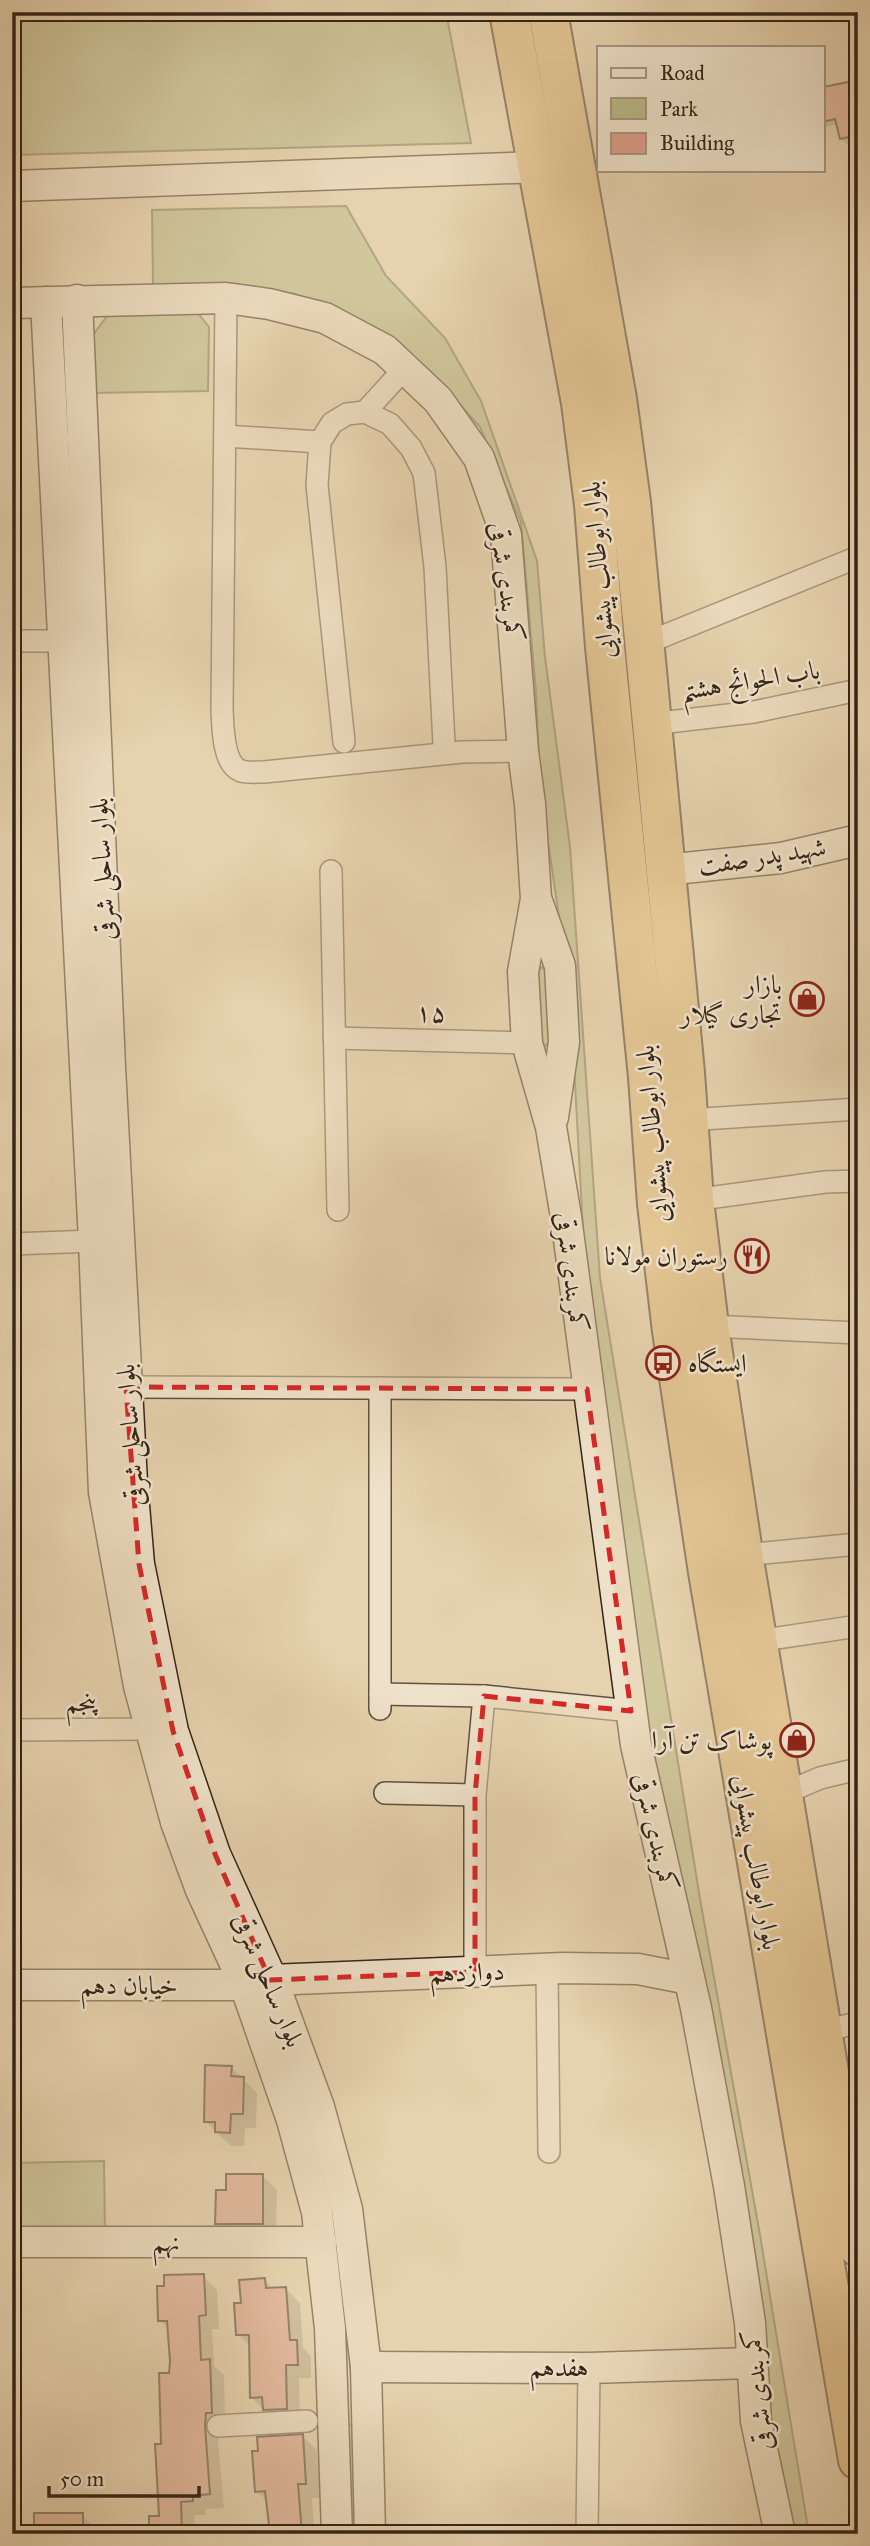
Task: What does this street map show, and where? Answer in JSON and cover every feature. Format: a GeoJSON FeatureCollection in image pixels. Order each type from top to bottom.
{"type":"FeatureCollection","features":[{"type":"Feature","properties":{"kind":"highway","name":"بلوار ابوطالب پیشوایی"},"geometry":{"type":"LineString","coordinates":[[509,12],[581,402],[594,505],[606,661],[648,1077],[657,1204],[672,1331],[708,1572],[854,2415],[858,2460]]}},
{"type":"Feature","properties":{"kind":"highway","name":"بلوار ابوطالب پیشوایی"},"geometry":{"type":"LineString","coordinates":[[548,12],[617,399],[631,502],[694,1200],[709,1326],[743,1555],[783,1794],[840,2027],[858,2247]]}},
{"type":"Feature","properties":{"kind":"street"},"geometry":{"type":"LineString","coordinates":[[12,186],[539,167]]}},
{"type":"Feature","properties":{"kind":"street"},"geometry":{"type":"LineString","coordinates":[[226,298],[223,738],[230,759],[237,769],[243,772],[264,772],[463,752],[523,751]]}},
{"type":"Feature","properties":{"kind":"street","name":"کمربندی شرقی"},"geometry":{"type":"LineString","coordinates":[[12,303],[226,298],[269,304],[326,318],[385,350],[438,400],[479,458],[506,535],[536,899],[523,972],[527,1043],[551,1127],[566,1217],[636,1745],[690,1979],[729,2186],[750,2323],[756,2421],[780,2534]]}},
{"type":"Feature","properties":{"kind":"street","name":"بلوار ساحلی شرقی"},"geometry":{"type":"LineString","coordinates":[[77,300],[113,1388],[104,1492],[139,1686],[176,1822],[201,1890],[258,1982],[320,2107],[347,2209],[366,2367],[370,2534]]}},
{"type":"Feature","properties":{"kind":"street","name":"بلوار ساحلی شرقی"},"geometry":{"type":"LineString","coordinates":[[46,302],[94,1241],[113,1388],[139,1564],[173,1731],[258,1982],[317,2212],[330,2328],[337,2534]]}},
{"type":"Feature","properties":{"kind":"street"},"geometry":{"type":"LineString","coordinates":[[365,412],[405,369]]}},
{"type":"Feature","properties":{"kind":"street"},"geometry":{"type":"LineString","coordinates":[[344,743],[317,485],[320,442],[332,423],[347,414],[365,412],[390,424],[411,448],[424,473],[435,567],[444,744]]}},
{"type":"Feature","properties":{"kind":"street"},"geometry":{"type":"LineString","coordinates":[[225,436],[320,442]]}},
{"type":"Feature","properties":{"kind":"street"},"geometry":{"type":"LineString","coordinates":[[644,644],[858,557]]}},
{"type":"Feature","properties":{"kind":"street"},"geometry":{"type":"LineString","coordinates":[[12,642],[62,641]]}},
{"type":"Feature","properties":{"kind":"street","name":"باب الحوائج هشتم"},"geometry":{"type":"LineString","coordinates":[[651,724],[754,712],[858,690]]}},
{"type":"Feature","properties":{"kind":"street","name":"شهید پدر صفت"},"geometry":{"type":"LineString","coordinates":[[665,870],[781,858],[858,840]]}},
{"type":"Feature","properties":{"kind":"street"},"geometry":{"type":"LineString","coordinates":[[331,871],[338,1210]]}},
{"type":"Feature","properties":{"kind":"street","name":"کمربندی شرقی"},"geometry":{"type":"LineString","coordinates":[[536,899],[560,966],[564,1042],[551,1127]]}},
{"type":"Feature","properties":{"kind":"street","name":"۱۵"},"geometry":{"type":"LineString","coordinates":[[334,1038],[527,1043]]}},
{"type":"Feature","properties":{"kind":"street"},"geometry":{"type":"LineString","coordinates":[[688,1120],[858,1109]]}},
{"type":"Feature","properties":{"kind":"street"},"geometry":{"type":"LineString","coordinates":[[694,1200],[825,1182],[858,1181]]}},
{"type":"Feature","properties":{"kind":"street"},"geometry":{"type":"LineString","coordinates":[[12,1244],[94,1241]]}},
{"type":"Feature","properties":{"kind":"street"},"geometry":{"type":"LineString","coordinates":[[709,1326],[858,1332]]}},
{"type":"Feature","properties":{"kind":"street"},"geometry":{"type":"LineString","coordinates":[[113,1388],[587,1389]]}},
{"type":"Feature","properties":{"kind":"street"},"geometry":{"type":"LineString","coordinates":[[380,1388],[380,1701],[484,1696],[631,1712]]}},
{"type":"Feature","properties":{"kind":"street"},"geometry":{"type":"LineString","coordinates":[[743,1555],[858,1545]]}},
{"type":"Feature","properties":{"kind":"street"},"geometry":{"type":"LineString","coordinates":[[757,1641],[858,1626]]}},
{"type":"Feature","properties":{"kind":"street"},"geometry":{"type":"LineString","coordinates":[[475,1972],[475,1795],[484,1696]]}},
{"type":"Feature","properties":{"kind":"street","name":"پنجم"},"geometry":{"type":"LineString","coordinates":[[12,1730],[149,1729]]}},
{"type":"Feature","properties":{"kind":"street"},"geometry":{"type":"LineString","coordinates":[[783,1794],[820,1778],[858,1769]]}},
{"type":"Feature","properties":{"kind":"street"},"geometry":{"type":"LineString","coordinates":[[385,1793],[475,1795]]}},
{"type":"Feature","properties":{"kind":"street"},"geometry":{"type":"LineString","coordinates":[[547,1969],[549,2152]]}},
{"type":"Feature","properties":{"kind":"street","name":"دوازدهم"},"geometry":{"type":"LineString","coordinates":[[258,1982],[547,1969],[638,1969],[690,1979]]}},
{"type":"Feature","properties":{"kind":"street","name":"خیابان دهم"},"geometry":{"type":"LineString","coordinates":[[12,1985],[258,1982]]}},
{"type":"Feature","properties":{"kind":"street","name":"نهم"},"geometry":{"type":"LineString","coordinates":[[12,2242],[321,2242]]}},
{"type":"Feature","properties":{"kind":"street","name":"هفدهم"},"geometry":{"type":"LineString","coordinates":[[366,2367],[589,2368],[752,2362]]}},
{"type":"Feature","properties":{"kind":"street"},"geometry":{"type":"LineString","coordinates":[[587,2534],[589,2368]]}},
{"type":"Feature","properties":{"kind":"street"},"geometry":{"type":"LineString","coordinates":[[307,2421],[333,2394]]}},
{"type":"Feature","properties":{"kind":"street"},"geometry":{"type":"LineString","coordinates":[[218,2426],[307,2421],[335,2439]]}},
{"type":"Feature","properties":{"kind":"highlighted area"},"geometry":{"type":"Polygon","coordinates":[[[126,1387],[587,1389],[631,1711],[484,1696],[475,1795],[475,1972],[270,1980],[215,1854],[173,1731],[139,1564],[126,1387]]]}},
{"type":"Feature","properties":{"kind":"green space"},"geometry":{"type":"Polygon","coordinates":[[[12,12],[446,12],[471,143],[12,155],[12,12]]]}},
{"type":"Feature","properties":{"kind":"green space"},"geometry":{"type":"Polygon","coordinates":[[[346,206],[386,276],[445,338],[481,401],[537,561],[545,657],[570,847],[600,1278],[700,1899],[760,2235],[809,2534],[795,2534],[763,2431],[757,2265],[732,2123],[649,1746],[586,1284],[570,993],[540,786],[536,692],[521,522],[480,427],[430,371],[359,319],[295,294],[227,284],[153,285],[152,210],[346,206]]]}},
{"type":"Feature","properties":{"kind":"green space"},"geometry":{"type":"Polygon","coordinates":[[[197,312],[209,327],[208,391],[91,393],[90,339],[108,315],[197,312]]]}},
{"type":"Feature","properties":{"kind":"green space"},"geometry":{"type":"Polygon","coordinates":[[[542,967],[550,976],[556,1035],[545,1046],[536,1039],[531,979],[542,967]]]}},
{"type":"Feature","properties":{"kind":"green space"},"geometry":{"type":"Polygon","coordinates":[[[104,2161],[105,2236],[20,2237],[12,2227],[12,2163],[104,2161]]]}},
{"type":"Feature","properties":{"kind":"green space"},"geometry":{"type":"Polygon","coordinates":[[[357,2423],[359,2516],[348,2514],[346,2425],[357,2423]]]}},
{"type":"Feature","properties":{"kind":"building"},"geometry":{"type":"Polygon","coordinates":[[[853,81],[858,103],[858,135],[840,139],[835,119],[824,122],[824,87],[853,81]]]}},
{"type":"Feature","properties":{"kind":"building"},"geometry":{"type":"Polygon","coordinates":[[[205,2065],[232,2066],[231,2076],[244,2077],[243,2114],[231,2114],[230,2133],[215,2132],[215,2122],[204,2122],[205,2065]]]}},
{"type":"Feature","properties":{"kind":"building"},"geometry":{"type":"Polygon","coordinates":[[[226,2174],[263,2174],[263,2224],[215,2224],[216,2190],[226,2190],[226,2174]]]}},
{"type":"Feature","properties":{"kind":"building"},"geometry":{"type":"Polygon","coordinates":[[[204,2274],[206,2315],[199,2316],[201,2360],[210,2359],[212,2413],[206,2413],[205,2426],[210,2494],[193,2496],[193,2501],[181,2502],[182,2534],[149,2534],[149,2516],[159,2516],[155,2444],[161,2444],[159,2373],[169,2373],[170,2361],[167,2321],[158,2321],[157,2286],[164,2286],[164,2275],[204,2274]]]}},
{"type":"Feature","properties":{"kind":"building"},"geometry":{"type":"Polygon","coordinates":[[[265,2278],[266,2288],[286,2287],[290,2340],[297,2340],[298,2365],[286,2365],[287,2409],[263,2410],[262,2397],[250,2398],[249,2335],[236,2335],[234,2303],[241,2303],[239,2280],[265,2278]]]}},
{"type":"Feature","properties":{"kind":"building"},"geometry":{"type":"Polygon","coordinates":[[[303,2434],[306,2484],[298,2484],[302,2534],[270,2534],[265,2491],[255,2492],[252,2451],[258,2451],[257,2437],[303,2434]]]}},
{"type":"Feature","properties":{"kind":"building"},"geometry":{"type":"Polygon","coordinates":[[[34,2513],[83,2513],[83,2534],[34,2534],[34,2513]]]}},
{"type":"Feature","properties":{"kind":"place","name":"بازار تجاری گیلار"},"geometry":{"type":"Point","coordinates":[807,999]}},
{"type":"Feature","properties":{"kind":"place","name":"رستوران مولانا"},"geometry":{"type":"Point","coordinates":[752,1256]}},
{"type":"Feature","properties":{"kind":"place","name":"ایستگاه"},"geometry":{"type":"Point","coordinates":[663,1363]}},
{"type":"Feature","properties":{"kind":"place","name":"پوشاک تن آرا"},"geometry":{"type":"Point","coordinates":[797,1740]}}]}
